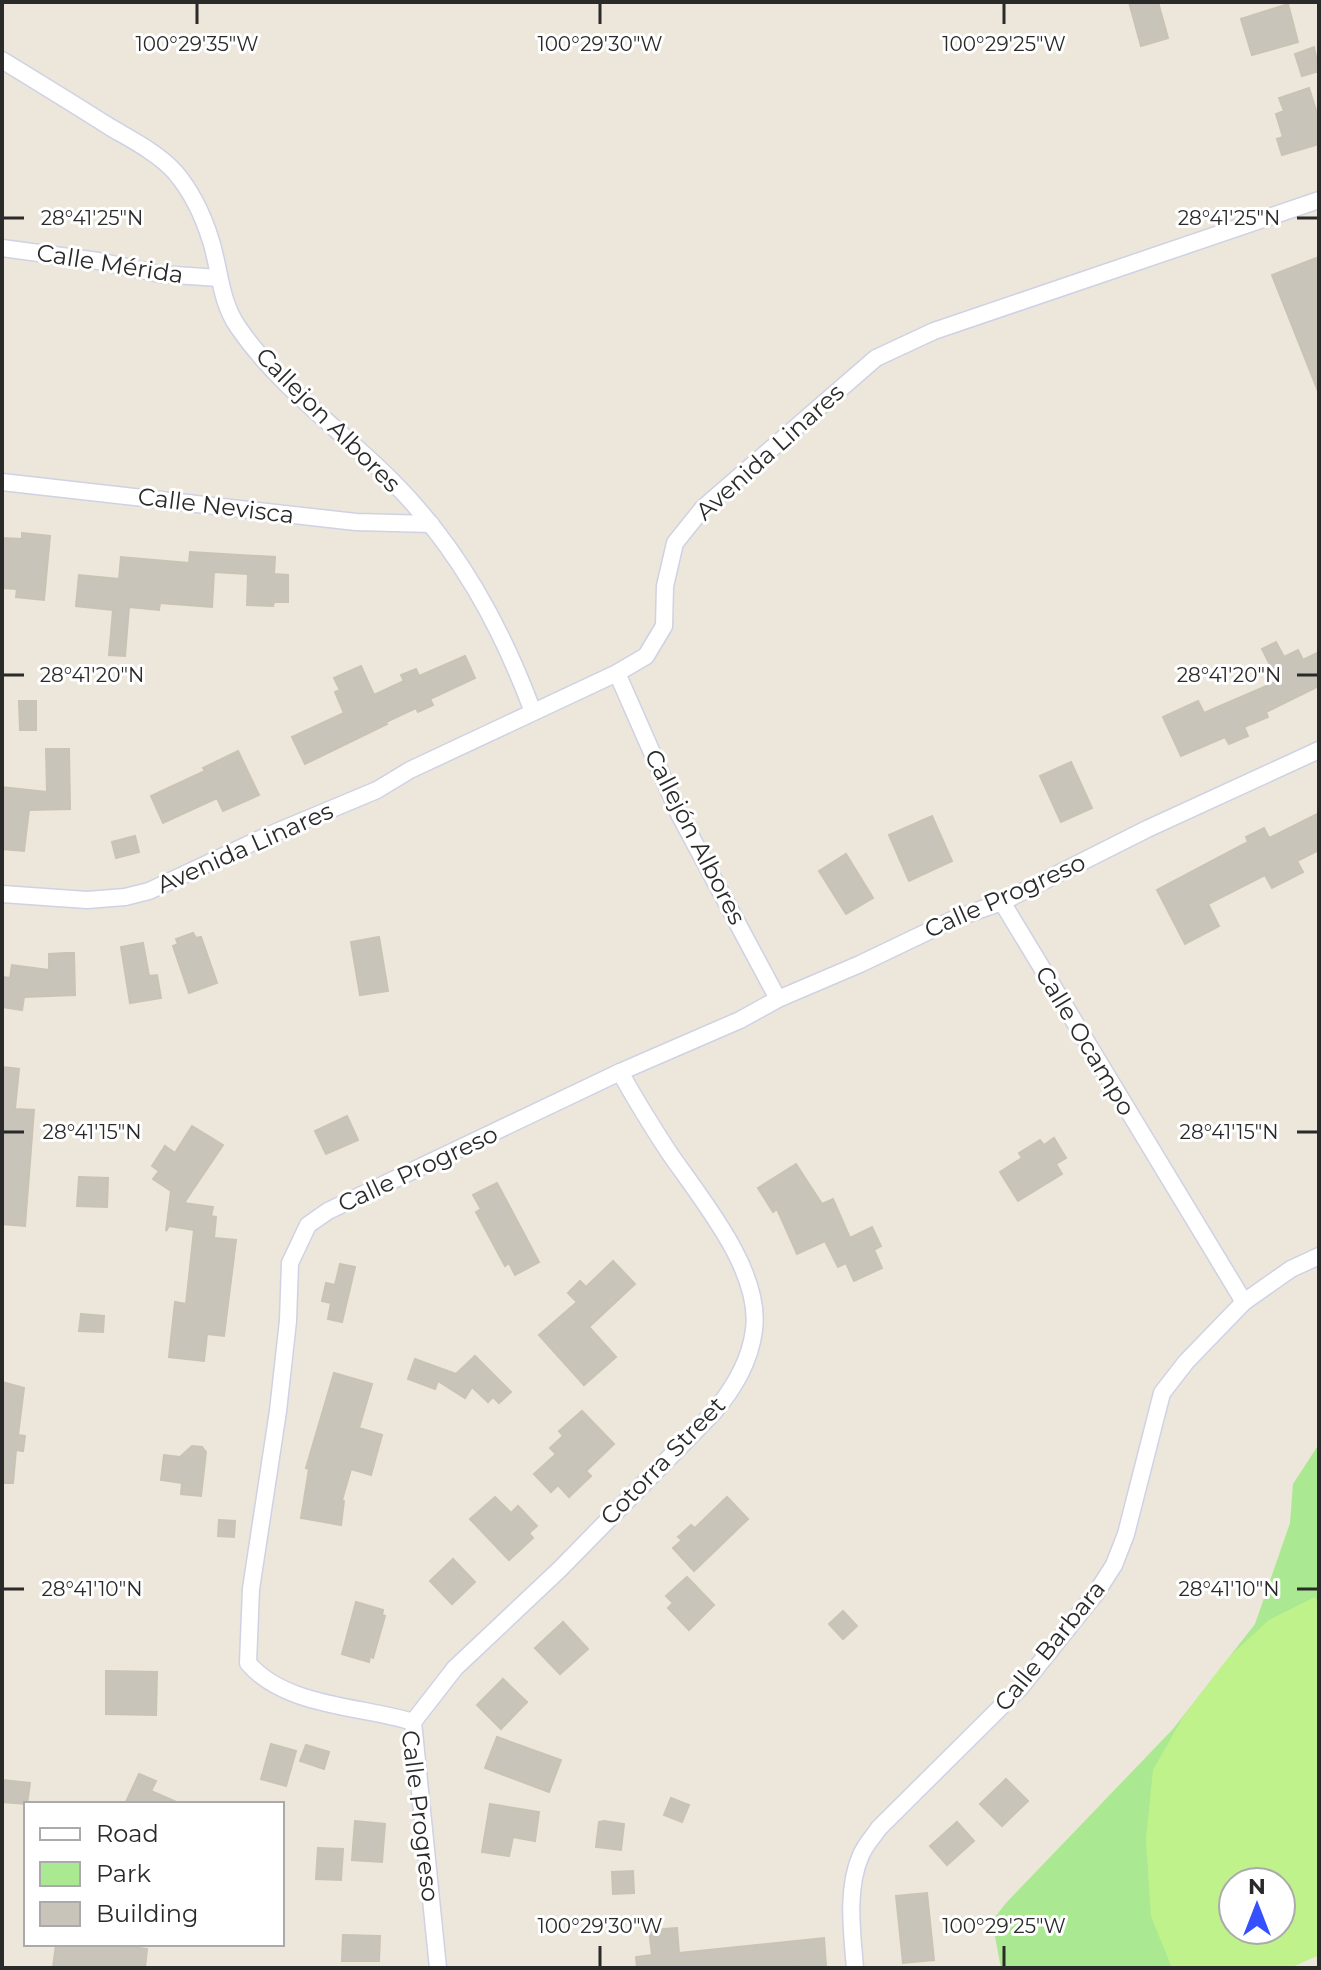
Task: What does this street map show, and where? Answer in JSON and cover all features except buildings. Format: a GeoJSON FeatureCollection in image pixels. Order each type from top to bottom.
{"type":"FeatureCollection","features":[{"type":"Feature","properties":{"kind":"street","name":"Callejon Albores"},"geometry":{"type":"LineString","coordinates":[[2,60],[142,146],[173,169],[194,196],[211,241],[227,306],[238,326],[258,351],[431,524],[458,560],[489,612],[515,663],[533,712]]}},
{"type":"Feature","properties":{"kind":"street","name":"Avenida Linares"},"geometry":{"type":"LineString","coordinates":[[2,894],[87,900],[125,897],[149,891],[262,838],[377,790],[410,770],[617,673],[646,656],[664,626],[665,586],[675,543],[703,508],[876,358],[934,331],[1319,200]]}},
{"type":"Feature","properties":{"kind":"street","name":"Calle Mérida"},"geometry":{"type":"LineString","coordinates":[[2,248],[98,261],[160,274],[219,278]]}},
{"type":"Feature","properties":{"kind":"street","name":"Calle Nevisca"},"geometry":{"type":"LineString","coordinates":[[2,482],[356,522],[431,524]]}},
{"type":"Feature","properties":{"kind":"street","name":"Callejón Albores"},"geometry":{"type":"LineString","coordinates":[[617,673],[679,814],[778,999]]}},
{"type":"Feature","properties":{"kind":"street","name":"Calle Progreso"},"geometry":{"type":"LineString","coordinates":[[438,1968],[413,1722],[360,1712],[299,1694],[259,1677],[248,1663],[251,1589],[278,1411],[288,1321],[290,1263],[308,1225],[328,1211],[620,1072],[740,1020],[778,999],[954,919],[1002,902],[1159,823],[1319,750]]}},
{"type":"Feature","properties":{"kind":"street","name":"Calle Ocampo"},"geometry":{"type":"LineString","coordinates":[[1002,902],[1140,1135],[1244,1302]]}},
{"type":"Feature","properties":{"kind":"street","name":"Cotorra Street"},"geometry":{"type":"LineString","coordinates":[[413,1722],[455,1668],[559,1570],[714,1412],[729,1394],[748,1359],[754,1327],[751,1292],[737,1257],[620,1072]]}},
{"type":"Feature","properties":{"kind":"street","name":"Calle Barbara"},"geometry":{"type":"LineString","coordinates":[[855,1968],[852,1901],[854,1877],[861,1853],[879,1828],[1020,1688],[1096,1593],[1114,1565],[1126,1534],[1162,1393],[1186,1362],[1244,1302],[1291,1269],[1319,1256]]}},
{"type":"Feature","properties":{"kind":"green space"},"geometry":{"type":"Polygon","coordinates":[[[1319,1444],[1319,1955],[1289,1968],[1001,1968],[992,1921],[1173,1729],[1255,1624],[1290,1523],[1293,1484],[1319,1444]]]}},
{"type":"Feature","properties":{"kind":"green space"},"geometry":{"type":"Polygon","coordinates":[[[1315,1597],[1319,1604],[1319,1955],[1289,1968],[1172,1968],[1151,1916],[1146,1839],[1153,1770],[1183,1717],[1228,1658],[1269,1620],[1315,1597]]]}}]}
